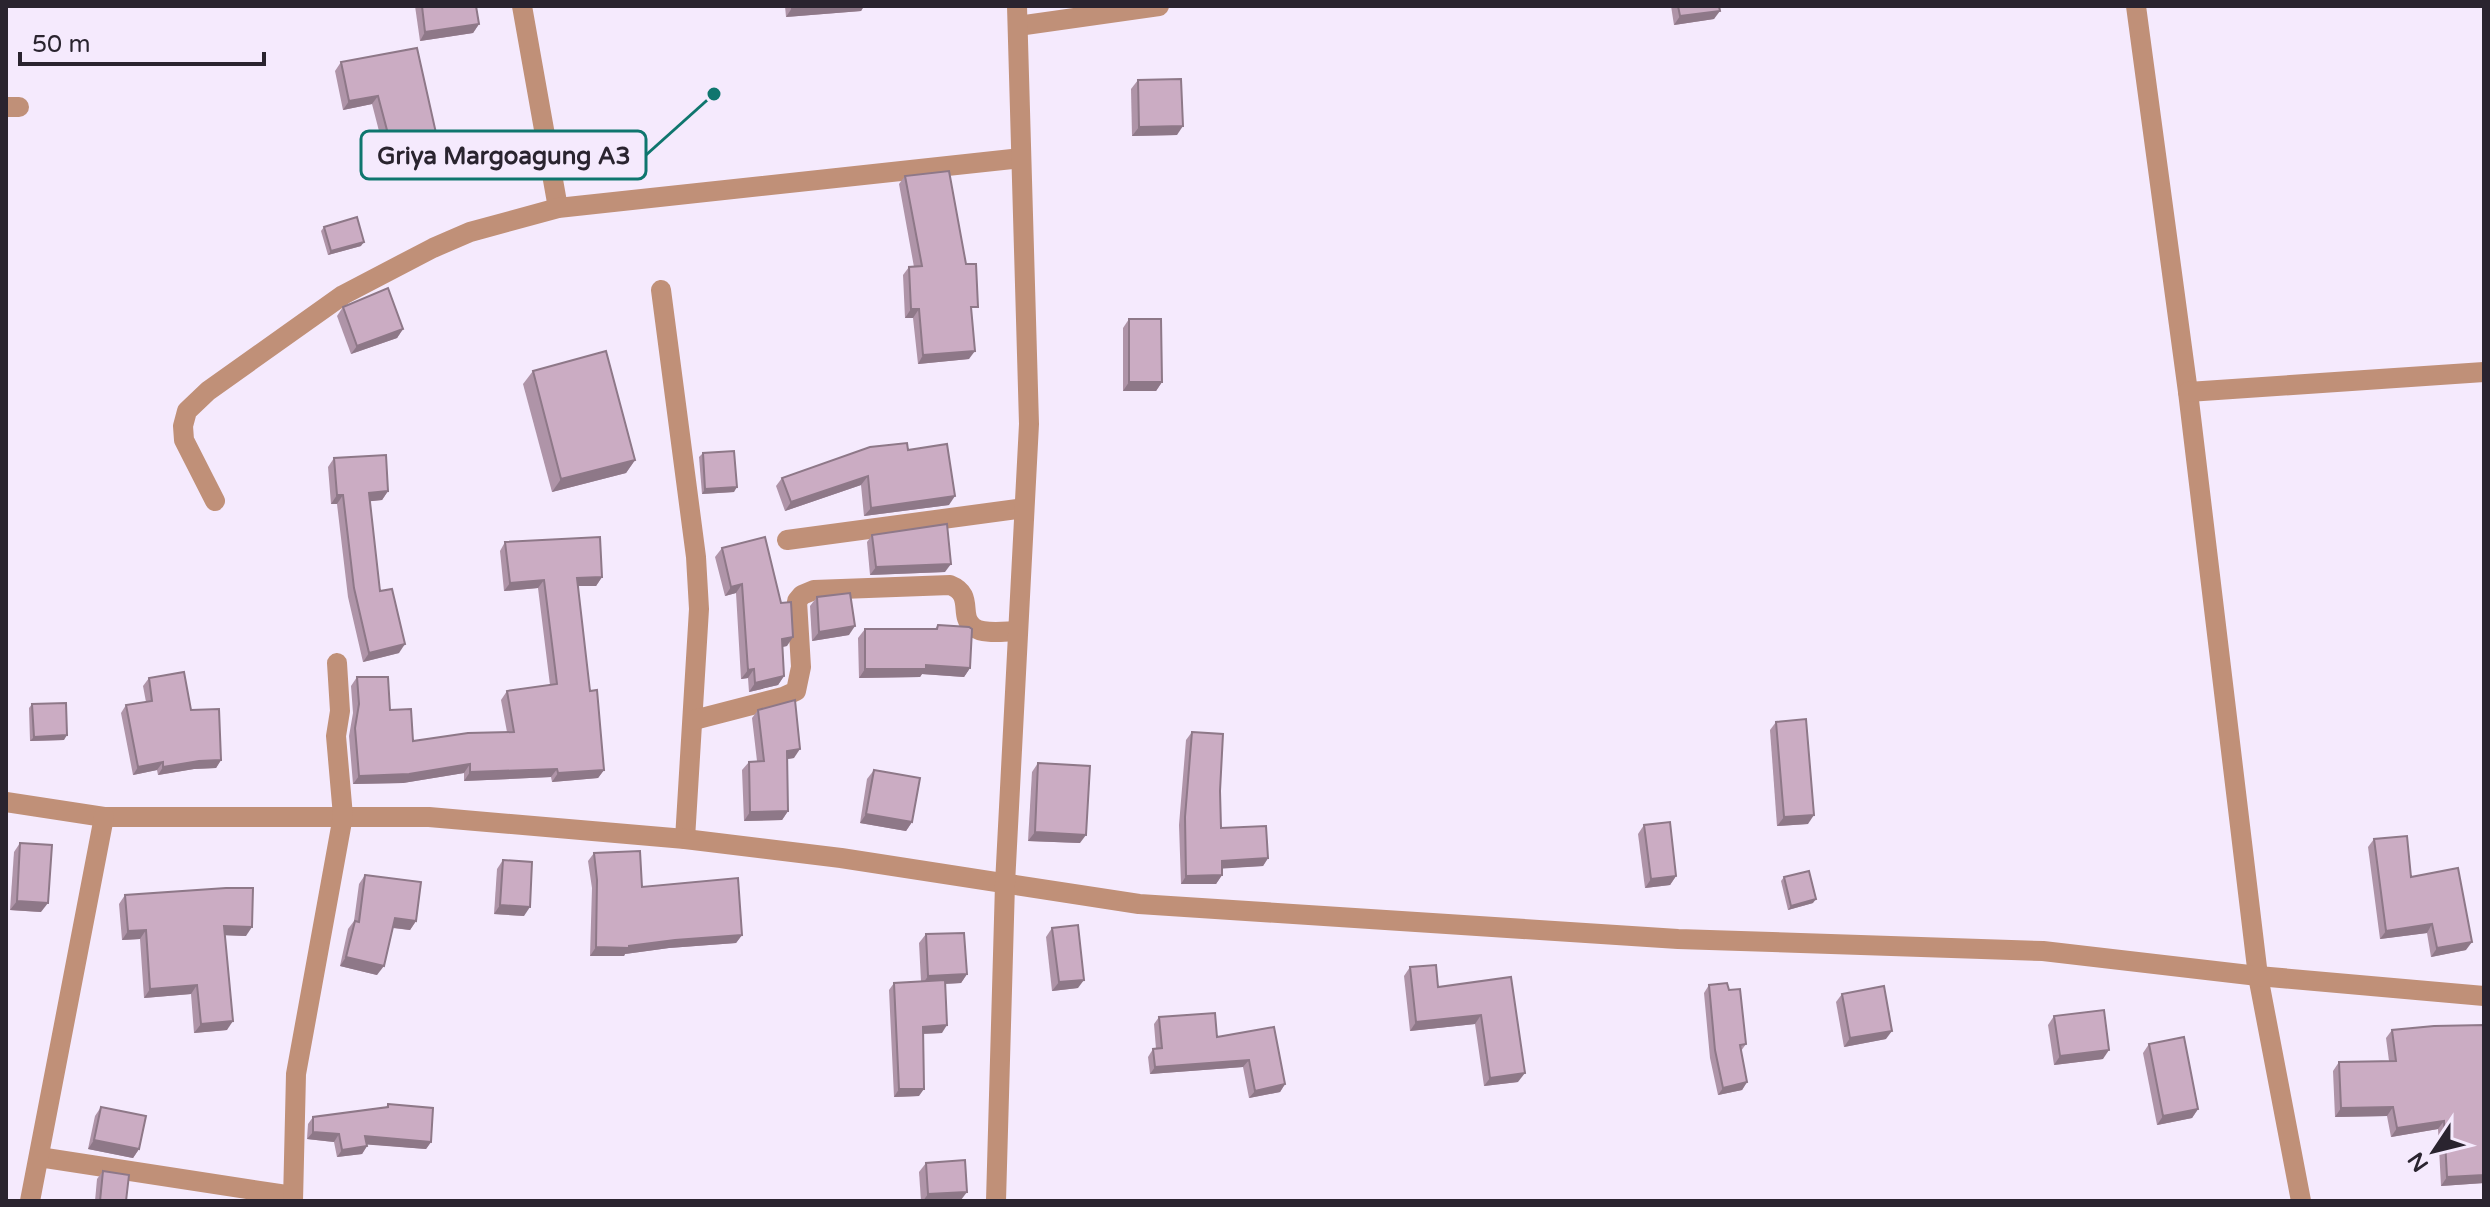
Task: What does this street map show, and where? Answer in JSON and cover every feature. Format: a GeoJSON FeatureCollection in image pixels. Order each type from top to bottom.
{"type":"FeatureCollection","features":[{"type":"Feature","properties":{"kind":"street"},"geometry":{"type":"LineString","coordinates":[[522,6],[558,208]]}},
{"type":"Feature","properties":{"kind":"street"},"geometry":{"type":"LineString","coordinates":[[996,1201],[1005,884],[1029,424],[1018,16],[1159,6]]}},
{"type":"Feature","properties":{"kind":"street"},"geometry":{"type":"LineString","coordinates":[[2136,6],[2188,392],[2258,976],[2301,1201]]}},
{"type":"Feature","properties":{"kind":"street"},"geometry":{"type":"LineString","coordinates":[[215,501],[184,440],[183,426],[187,411],[208,391],[343,295],[470,232],[558,208],[1021,158]]}},
{"type":"Feature","properties":{"kind":"street"},"geometry":{"type":"LineString","coordinates":[[661,290],[696,557],[699,609],[685,839]]}},
{"type":"Feature","properties":{"kind":"street"},"geometry":{"type":"LineString","coordinates":[[2188,392],[2484,372]]}},
{"type":"Feature","properties":{"kind":"street"},"geometry":{"type":"LineString","coordinates":[[787,540],[1024,508]]}},
{"type":"Feature","properties":{"kind":"street"},"geometry":{"type":"LineString","coordinates":[[694,720],[796,691],[801,667],[797,601],[814,590],[950,585],[964,596],[967,618],[973,627],[1018,631]]}},
{"type":"Feature","properties":{"kind":"street"},"geometry":{"type":"LineString","coordinates":[[39,1157],[293,1198],[296,1074],[343,816],[336,736],[340,711],[337,663]]}},
{"type":"Feature","properties":{"kind":"street"},"geometry":{"type":"LineString","coordinates":[[6,802],[104,817],[429,817],[685,839],[841,858],[1139,904],[1678,939],[2043,951],[2258,976],[2484,996]]}},
{"type":"Feature","properties":{"kind":"street"},"geometry":{"type":"LineString","coordinates":[[30,1201],[104,817]]}},
{"type":"Feature","properties":{"kind":"building"},"geometry":{"type":"Polygon","coordinates":[[[422,6],[476,6],[479,24],[425,32],[422,6]]]}},
{"type":"Feature","properties":{"kind":"building"},"geometry":{"type":"Polygon","coordinates":[[[1678,6],[1719,6],[1720,11],[1680,16],[1678,6]]]}},
{"type":"Feature","properties":{"kind":"building"},"geometry":{"type":"Polygon","coordinates":[[[417,48],[438,142],[393,153],[378,96],[349,101],[341,62],[417,48]]]}},
{"type":"Feature","properties":{"kind":"building"},"geometry":{"type":"Polygon","coordinates":[[[1181,79],[1183,126],[1139,127],[1138,80],[1181,79]]]}},
{"type":"Feature","properties":{"kind":"building"},"geometry":{"type":"Polygon","coordinates":[[[949,171],[966,264],[976,264],[978,307],[971,307],[975,351],[923,355],[919,309],[911,309],[909,267],[922,266],[905,176],[949,171]]]}},
{"type":"Feature","properties":{"kind":"building"},"geometry":{"type":"Polygon","coordinates":[[[357,217],[364,242],[331,251],[324,227],[357,217]]]}},
{"type":"Feature","properties":{"kind":"building"},"geometry":{"type":"Polygon","coordinates":[[[388,288],[403,329],[357,346],[343,307],[388,288]]]}},
{"type":"Feature","properties":{"kind":"building"},"geometry":{"type":"Polygon","coordinates":[[[1129,319],[1161,319],[1162,382],[1129,382],[1129,319]]]}},
{"type":"Feature","properties":{"kind":"building"},"geometry":{"type":"Polygon","coordinates":[[[606,351],[635,460],[561,479],[533,371],[606,351]]]}},
{"type":"Feature","properties":{"kind":"building"},"geometry":{"type":"Polygon","coordinates":[[[907,443],[908,450],[947,444],[955,496],[871,508],[868,476],[791,502],[782,478],[870,447],[907,443]]]}},
{"type":"Feature","properties":{"kind":"building"},"geometry":{"type":"Polygon","coordinates":[[[734,451],[737,487],[705,489],[703,453],[734,451]]]}},
{"type":"Feature","properties":{"kind":"building"},"geometry":{"type":"Polygon","coordinates":[[[386,455],[388,491],[369,493],[380,591],[392,589],[405,644],[369,653],[354,588],[343,495],[337,495],[334,458],[386,455]]]}},
{"type":"Feature","properties":{"kind":"building"},"geometry":{"type":"Polygon","coordinates":[[[947,524],[951,564],[876,567],[872,535],[947,524]]]}},
{"type":"Feature","properties":{"kind":"building"},"geometry":{"type":"Polygon","coordinates":[[[600,537],[602,577],[577,578],[590,691],[597,690],[604,770],[470,772],[470,764],[409,774],[359,776],[355,728],[359,704],[357,677],[388,677],[390,710],[411,709],[413,741],[468,733],[514,732],[507,691],[557,684],[544,580],[510,583],[505,542],[600,537]]]}},
{"type":"Feature","properties":{"kind":"building"},"geometry":{"type":"Polygon","coordinates":[[[765,537],[781,603],[791,602],[793,637],[782,639],[784,676],[755,683],[754,669],[748,670],[742,584],[731,587],[722,548],[765,537]]]}},
{"type":"Feature","properties":{"kind":"building"},"geometry":{"type":"Polygon","coordinates":[[[850,593],[855,626],[819,632],[817,597],[850,593]]]}},
{"type":"Feature","properties":{"kind":"building"},"geometry":{"type":"Polygon","coordinates":[[[938,625],[972,629],[970,668],[926,665],[926,669],[865,669],[865,629],[937,629],[938,625]]]}},
{"type":"Feature","properties":{"kind":"building"},"geometry":{"type":"Polygon","coordinates":[[[184,672],[191,710],[219,709],[221,760],[163,767],[163,762],[138,767],[126,705],[152,701],[149,678],[184,672]]]}},
{"type":"Feature","properties":{"kind":"building"},"geometry":{"type":"Polygon","coordinates":[[[795,700],[800,749],[787,751],[788,811],[750,812],[749,762],[764,761],[758,710],[795,700]]]}},
{"type":"Feature","properties":{"kind":"building"},"geometry":{"type":"Polygon","coordinates":[[[66,703],[67,735],[34,737],[32,704],[66,703]]]}},
{"type":"Feature","properties":{"kind":"building"},"geometry":{"type":"Polygon","coordinates":[[[1806,719],[1814,815],[1784,817],[1776,722],[1806,719]]]}},
{"type":"Feature","properties":{"kind":"building"},"geometry":{"type":"Polygon","coordinates":[[[1192,732],[1223,734],[1221,828],[1266,826],[1268,858],[1222,861],[1222,875],[1186,876],[1185,817],[1192,732]]]}},
{"type":"Feature","properties":{"kind":"building"},"geometry":{"type":"Polygon","coordinates":[[[1038,763],[1090,766],[1086,835],[1035,832],[1038,763]]]}},
{"type":"Feature","properties":{"kind":"building"},"geometry":{"type":"Polygon","coordinates":[[[874,770],[920,778],[912,822],[866,814],[874,770]]]}},
{"type":"Feature","properties":{"kind":"building"},"geometry":{"type":"Polygon","coordinates":[[[1670,822],[1676,876],[1651,879],[1644,825],[1670,822]]]}},
{"type":"Feature","properties":{"kind":"building"},"geometry":{"type":"Polygon","coordinates":[[[2407,836],[2411,877],[2458,868],[2472,942],[2437,948],[2432,924],[2386,931],[2374,839],[2407,836]]]}},
{"type":"Feature","properties":{"kind":"building"},"geometry":{"type":"Polygon","coordinates":[[[20,843],[52,845],[48,903],[17,901],[20,843]]]}},
{"type":"Feature","properties":{"kind":"building"},"geometry":{"type":"Polygon","coordinates":[[[640,851],[642,887],[738,878],[742,935],[675,940],[629,948],[596,947],[597,880],[594,853],[640,851]]]}},
{"type":"Feature","properties":{"kind":"building"},"geometry":{"type":"Polygon","coordinates":[[[503,860],[532,862],[530,907],[500,905],[503,860]]]}},
{"type":"Feature","properties":{"kind":"building"},"geometry":{"type":"Polygon","coordinates":[[[1809,871],[1816,899],[1791,906],[1784,877],[1809,871]]]}},
{"type":"Feature","properties":{"kind":"building"},"geometry":{"type":"Polygon","coordinates":[[[365,875],[421,882],[416,921],[395,918],[384,966],[346,957],[355,921],[359,922],[365,875]]]}},
{"type":"Feature","properties":{"kind":"building"},"geometry":{"type":"Polygon","coordinates":[[[253,888],[252,927],[224,926],[233,1021],[201,1024],[197,985],[150,989],[146,930],[128,931],[125,895],[253,888]]]}},
{"type":"Feature","properties":{"kind":"building"},"geometry":{"type":"Polygon","coordinates":[[[1078,925],[1084,980],[1059,982],[1052,928],[1078,925]]]}},
{"type":"Feature","properties":{"kind":"building"},"geometry":{"type":"Polygon","coordinates":[[[964,933],[967,974],[928,976],[926,934],[964,933]]]}},
{"type":"Feature","properties":{"kind":"building"},"geometry":{"type":"Polygon","coordinates":[[[1436,965],[1438,987],[1511,977],[1525,1073],[1490,1078],[1481,1015],[1416,1022],[1410,967],[1436,965]]]}},
{"type":"Feature","properties":{"kind":"building"},"geometry":{"type":"Polygon","coordinates":[[[945,980],[947,1025],[923,1027],[924,1089],[899,1089],[894,983],[945,980]]]}},
{"type":"Feature","properties":{"kind":"building"},"geometry":{"type":"Polygon","coordinates":[[[1727,983],[1729,990],[1740,989],[1746,1044],[1740,1045],[1747,1082],[1723,1088],[1715,1050],[1709,985],[1727,983]]]}},
{"type":"Feature","properties":{"kind":"building"},"geometry":{"type":"Polygon","coordinates":[[[1884,986],[1892,1031],[1850,1038],[1842,994],[1884,986]]]}},
{"type":"Feature","properties":{"kind":"building"},"geometry":{"type":"Polygon","coordinates":[[[2104,1010],[2109,1050],[2060,1056],[2054,1016],[2104,1010]]]}},
{"type":"Feature","properties":{"kind":"building"},"geometry":{"type":"Polygon","coordinates":[[[1215,1013],[1217,1037],[1274,1027],[1285,1084],[1255,1091],[1249,1060],[1155,1067],[1153,1049],[1162,1048],[1159,1017],[1215,1013]]]}},
{"type":"Feature","properties":{"kind":"building"},"geometry":{"type":"Polygon","coordinates":[[[2484,1025],[2484,1175],[2447,1177],[2444,1121],[2397,1128],[2393,1107],[2341,1108],[2339,1062],[2396,1061],[2392,1030],[2484,1025]]]}},
{"type":"Feature","properties":{"kind":"building"},"geometry":{"type":"Polygon","coordinates":[[[2184,1037],[2198,1109],[2163,1116],[2149,1044],[2184,1037]]]}},
{"type":"Feature","properties":{"kind":"building"},"geometry":{"type":"Polygon","coordinates":[[[388,1104],[433,1108],[431,1142],[365,1136],[367,1146],[342,1150],[339,1134],[313,1132],[313,1117],[388,1107],[388,1104]]]}},
{"type":"Feature","properties":{"kind":"building"},"geometry":{"type":"Polygon","coordinates":[[[101,1107],[146,1116],[139,1149],[94,1140],[101,1107]]]}},
{"type":"Feature","properties":{"kind":"building"},"geometry":{"type":"Polygon","coordinates":[[[965,1160],[967,1192],[928,1194],[926,1163],[965,1160]]]}},
{"type":"Feature","properties":{"kind":"building"},"geometry":{"type":"Polygon","coordinates":[[[103,1171],[129,1175],[126,1201],[100,1201],[103,1171]]]}},
{"type":"Feature","properties":{"kind":"place","name":"Griya Margoagung A3"},"geometry":{"type":"Point","coordinates":[714,94]}}]}
